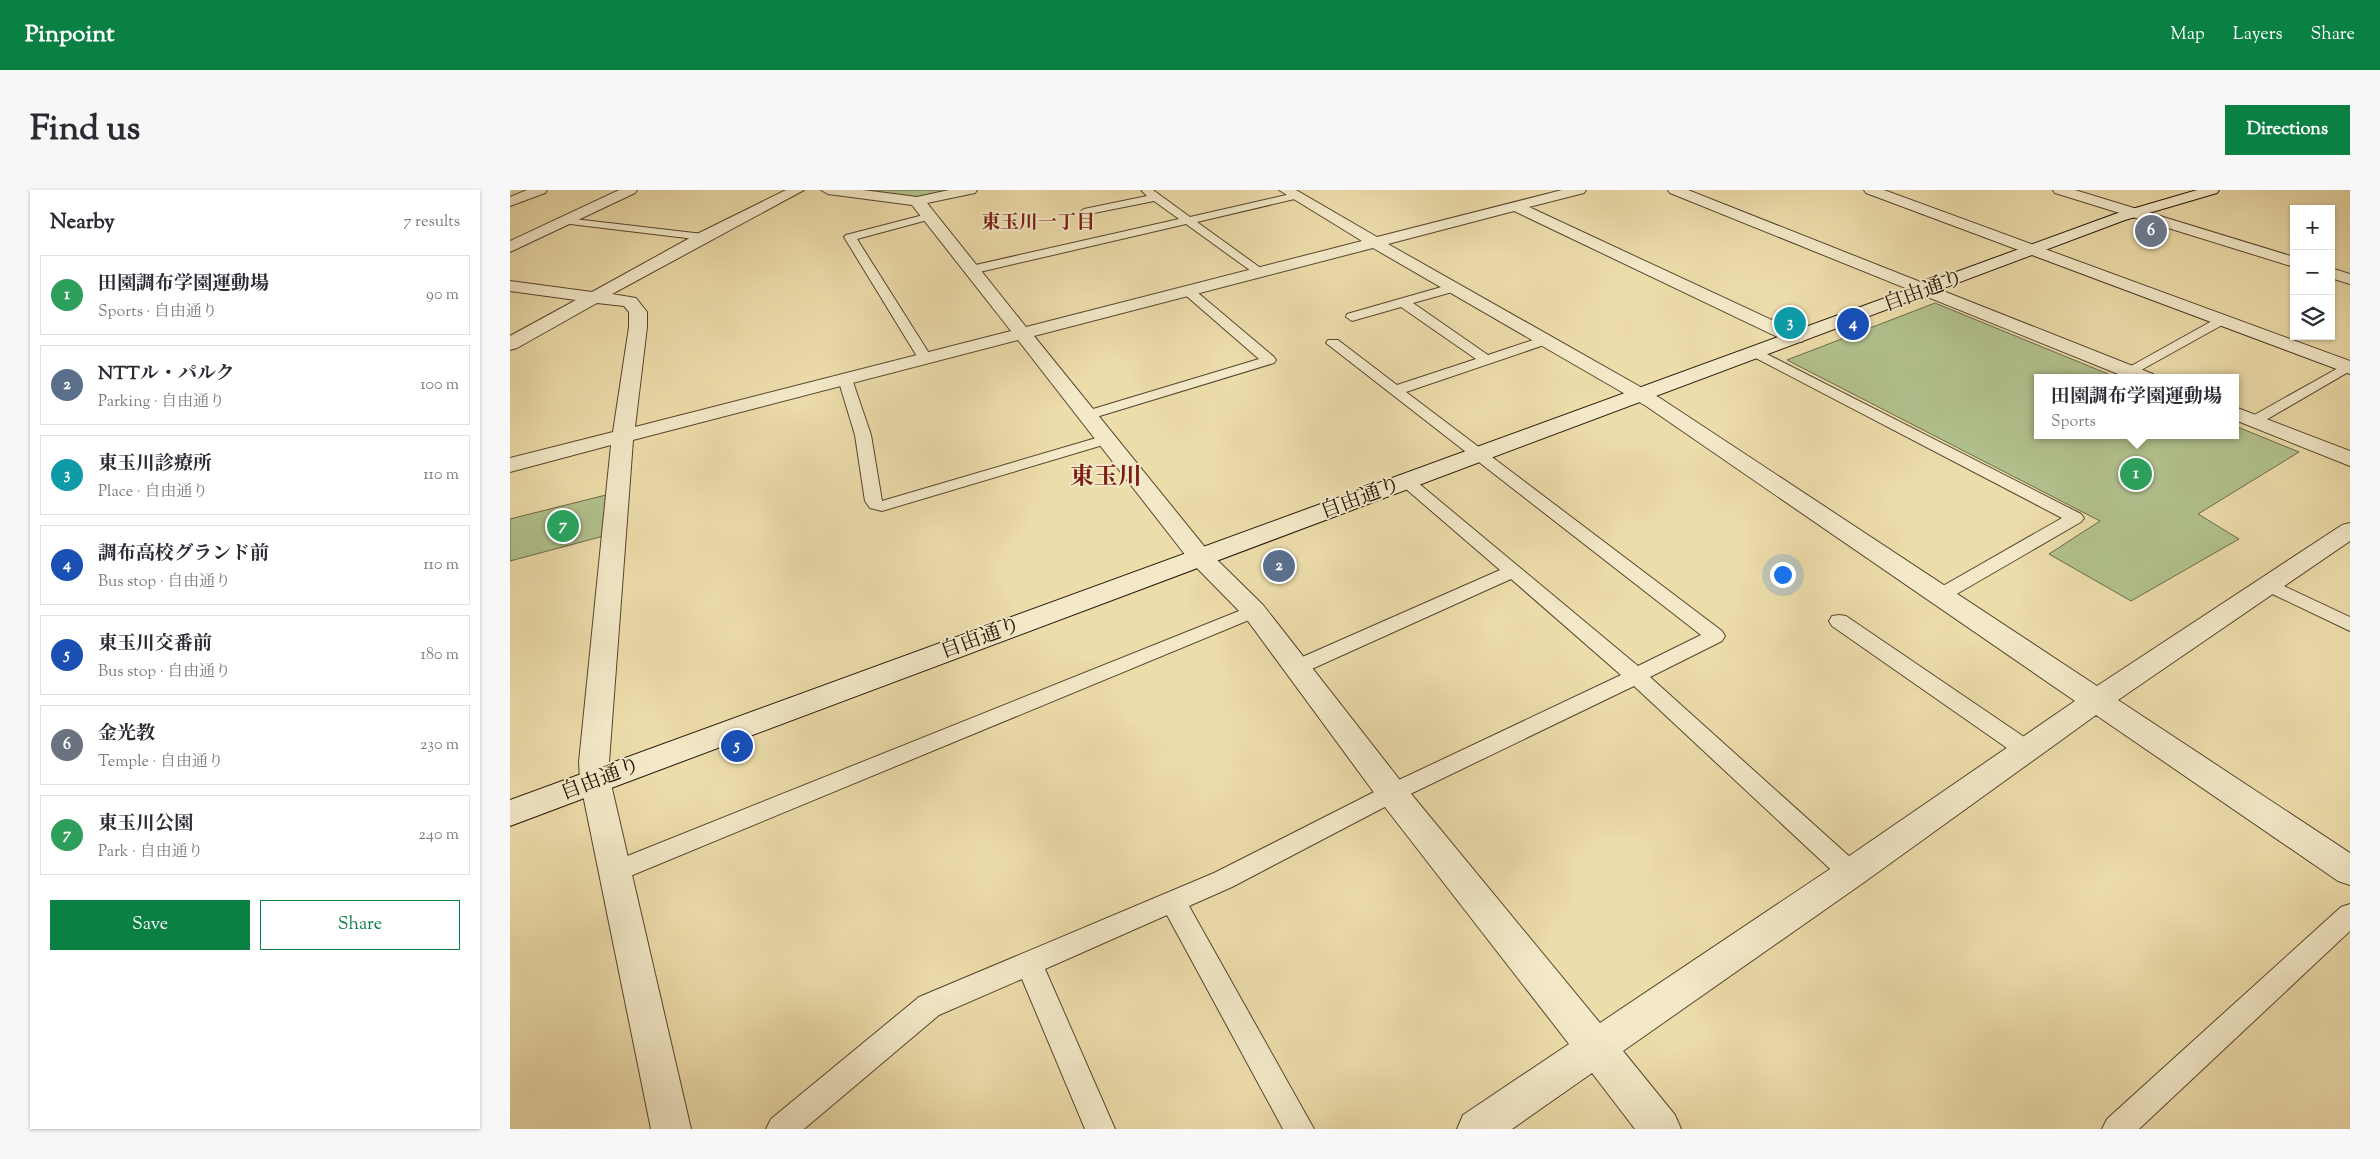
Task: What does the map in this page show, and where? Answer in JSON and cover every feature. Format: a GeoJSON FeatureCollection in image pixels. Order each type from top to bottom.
{"type":"FeatureCollection","features":[{"type":"Feature","properties":{"kind":"street"},"geometry":{"type":"LineString","coordinates":[[510,202],[540,190]]}},
{"type":"Feature","properties":{"kind":"street"},"geometry":{"type":"LineString","coordinates":[[510,247],[630,190]]}},
{"type":"Feature","properties":{"kind":"street"},"geometry":{"type":"LineString","coordinates":[[510,344],[703,237],[797,190]]}},
{"type":"Feature","properties":{"kind":"street"},"geometry":{"type":"LineString","coordinates":[[828,190],[917,201],[970,190]]}},
{"type":"Feature","properties":{"kind":"street"},"geometry":{"type":"LineString","coordinates":[[1291,193],[1320,190]]}},
{"type":"Feature","properties":{"kind":"street"},"geometry":{"type":"LineString","coordinates":[[510,465],[1579,190]]}},
{"type":"Feature","properties":{"kind":"street"},"geometry":{"type":"LineString","coordinates":[[1675,190],[2136,374]]}},
{"type":"Feature","properties":{"kind":"street"},"geometry":{"type":"LineString","coordinates":[[1871,190],[2348,368]]}},
{"type":"Feature","properties":{"kind":"street"},"geometry":{"type":"LineString","coordinates":[[2060,190],[2290,261]]}},
{"type":"Feature","properties":{"kind":"street","name":"自由通り"},"geometry":{"type":"LineString","coordinates":[[510,812],[1477,453],[1640,395],[2131,213],[2212,190]]}},
{"type":"Feature","properties":{"kind":"street"},"geometry":{"type":"LineString","coordinates":[[1291,193],[1452,288],[1640,395],[2350,871]]}},
{"type":"Feature","properties":{"kind":"street"},"geometry":{"type":"LineString","coordinates":[[917,201],[931,216],[971,270],[1108,439],[1199,556],[1254,612],[1298,667],[1392,793],[1594,1048],[1661,1129]]}},
{"type":"Feature","properties":{"kind":"street"},"geometry":{"type":"LineString","coordinates":[[1515,206],[1795,338]]}},
{"type":"Feature","properties":{"kind":"street"},"geometry":{"type":"LineString","coordinates":[[2335,274],[2350,279]]}},
{"type":"Feature","properties":{"kind":"street"},"geometry":{"type":"LineString","coordinates":[[510,286],[630,302],[638,312],[638,327],[623,436],[594,762],[595,780],[614,872],[671,1129]]}},
{"type":"Feature","properties":{"kind":"street"},"geometry":{"type":"LineString","coordinates":[[2244,417],[2350,459]]}},
{"type":"Feature","properties":{"kind":"street"},"geometry":{"type":"LineString","coordinates":[[1477,1129],[1851,873],[2025,749],[2271,586],[2350,530]]}},
{"type":"Feature","properties":{"kind":"lane"},"geometry":{"type":"LineString","coordinates":[[971,270],[1187,220],[1291,193]]}},
{"type":"Feature","properties":{"kind":"lane"},"geometry":{"type":"LineString","coordinates":[[1084,212],[1151,194],[1258,272]]}},
{"type":"Feature","properties":{"kind":"lane"},"geometry":{"type":"LineString","coordinates":[[925,358],[850,237],[931,216]]}},
{"type":"Feature","properties":{"kind":"lane"},"geometry":{"type":"LineString","coordinates":[[566,221],[703,237]]}},
{"type":"Feature","properties":{"kind":"lane"},"geometry":{"type":"LineString","coordinates":[[1352,317],[1452,288]]}},
{"type":"Feature","properties":{"kind":"lane"},"geometry":{"type":"LineString","coordinates":[[1088,415],[1269,360],[1187,290]]}},
{"type":"Feature","properties":{"kind":"lane"},"geometry":{"type":"LineString","coordinates":[[1402,302],[1487,360]]}},
{"type":"Feature","properties":{"kind":"lane"},"geometry":{"type":"LineString","coordinates":[[2129,371],[2219,320]]}},
{"type":"Feature","properties":{"kind":"lane"},"geometry":{"type":"LineString","coordinates":[[1396,390],[1546,340]]}},
{"type":"Feature","properties":{"kind":"lane"},"geometry":{"type":"LineString","coordinates":[[781,1129],[929,1006],[1223,880],[1392,793],[1715,636],[1333,343]]}},
{"type":"Feature","properties":{"kind":"lane"},"geometry":{"type":"LineString","coordinates":[[1755,352],[2075,518],[1941,595]]}},
{"type":"Feature","properties":{"kind":"lane"},"geometry":{"type":"LineString","coordinates":[[2244,417],[2348,368]]}},
{"type":"Feature","properties":{"kind":"lane"},"geometry":{"type":"LineString","coordinates":[[845,379],[862,435],[873,501],[882,506],[1108,439]]}},
{"type":"Feature","properties":{"kind":"lane"},"geometry":{"type":"LineString","coordinates":[[1406,480],[1636,676],[1851,873]]}},
{"type":"Feature","properties":{"kind":"lane"},"geometry":{"type":"LineString","coordinates":[[1298,667],[1514,571]]}},
{"type":"Feature","properties":{"kind":"lane"},"geometry":{"type":"LineString","coordinates":[[2271,586],[2350,624]]}},
{"type":"Feature","properties":{"kind":"lane"},"geometry":{"type":"LineString","coordinates":[[614,872],[1254,612]]}},
{"type":"Feature","properties":{"kind":"lane"},"geometry":{"type":"LineString","coordinates":[[1839,622],[2025,749]]}},
{"type":"Feature","properties":{"kind":"lane"},"geometry":{"type":"LineString","coordinates":[[1173,902],[1299,1129]]}},
{"type":"Feature","properties":{"kind":"lane"},"geometry":{"type":"LineString","coordinates":[[2117,1129],[2350,914]]}},
{"type":"Feature","properties":{"kind":"lane"},"geometry":{"type":"LineString","coordinates":[[1029,963],[1100,1129]]}},
{"type":"Feature","properties":{"kind":"green space"},"geometry":{"type":"Polygon","coordinates":[[[856,190],[948,190],[949,191],[916,198],[856,190]]]}},
{"type":"Feature","properties":{"kind":"green space"},"geometry":{"type":"Polygon","coordinates":[[[1935,303],[2108,374],[2034,374],[2034,439],[2239,439],[2239,428],[2299,452],[2198,514],[2239,539],[2131,601],[2049,554],[2100,521],[1787,360],[1935,303]]]}},
{"type":"Feature","properties":{"kind":"green space"},"geometry":{"type":"Polygon","coordinates":[[[618,492],[615,533],[510,561],[510,519],[618,492]]]}},
{"type":"Feature","properties":{"kind":"place","name":"金光教"},"geometry":{"type":"Point","coordinates":[2151,231]}},
{"type":"Feature","properties":{"kind":"place","name":"東玉川診療所"},"geometry":{"type":"Point","coordinates":[1790,323]}},
{"type":"Feature","properties":{"kind":"place","name":"調布高校グランド前"},"geometry":{"type":"Point","coordinates":[1853,324]}},
{"type":"Feature","properties":{"kind":"place","name":"田園調布学園運動場"},"geometry":{"type":"Point","coordinates":[2136,474]}},
{"type":"Feature","properties":{"kind":"place","name":"東玉川公園"},"geometry":{"type":"Point","coordinates":[563,526]}},
{"type":"Feature","properties":{"kind":"place","name":"NTTル・パルク"},"geometry":{"type":"Point","coordinates":[1279,566]}},
{"type":"Feature","properties":{"kind":"place","name":"東玉川交番前"},"geometry":{"type":"Point","coordinates":[737,746]}},
{"type":"Feature","properties":{"kind":"district","name":"東玉川一丁目"},"geometry":{"type":"Point","coordinates":[1038,221]}},
{"type":"Feature","properties":{"kind":"district","name":"東玉川"},"geometry":{"type":"Point","coordinates":[1106,476]}}]}
